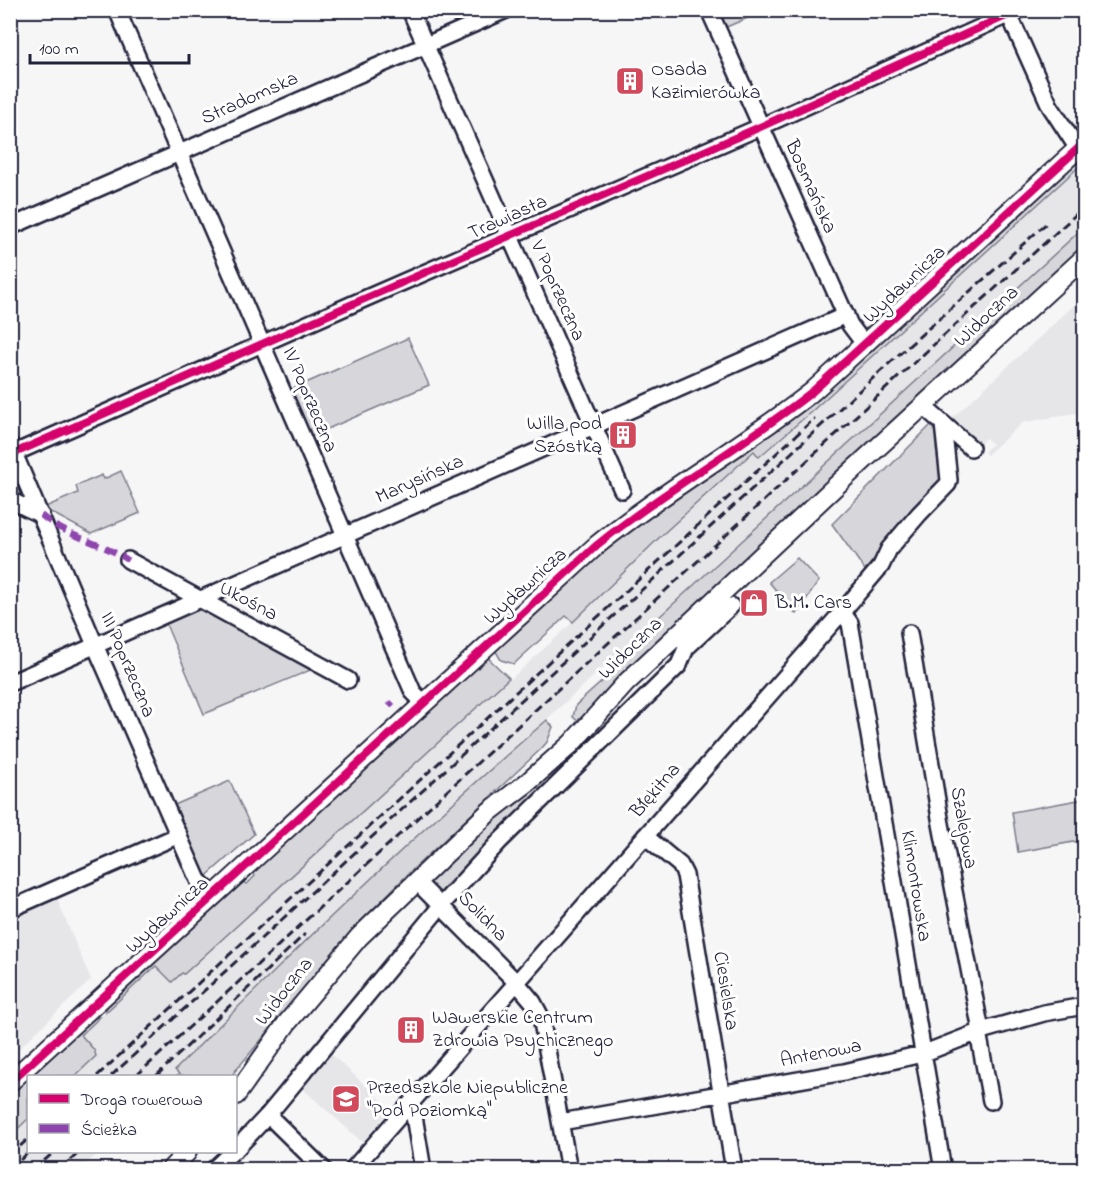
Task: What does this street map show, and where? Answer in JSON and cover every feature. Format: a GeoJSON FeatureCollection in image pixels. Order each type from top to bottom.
{"type":"FeatureCollection","features":[{"type":"Feature","properties":{"kind":"main road","name":"Wydawnicza"},"geometry":{"type":"LineString","coordinates":[[10,1082],[597,544],[813,391],[1081,146]]}},
{"type":"Feature","properties":{"kind":"main road","name":"Widoczna"},"geometry":{"type":"LineString","coordinates":[[237,1094],[287,1023],[359,937],[495,807],[528,782],[571,744],[626,683],[1084,258]]}},
{"type":"Feature","properties":{"kind":"main road"},"geometry":{"type":"LineString","coordinates":[[170,1170],[186,1153]]}},
{"type":"Feature","properties":{"kind":"street","name":"IV Poprzeczna"},"geometry":{"type":"LineString","coordinates":[[117,10],[413,692],[424,703]]}},
{"type":"Feature","properties":{"kind":"street","name":"V Poprzeczna"},"geometry":{"type":"LineString","coordinates":[[410,10],[622,490]]}},
{"type":"Feature","properties":{"kind":"street","name":"Stradomska"},"geometry":{"type":"LineString","coordinates":[[10,227],[506,10]]}},
{"type":"Feature","properties":{"kind":"street","name":"Bosmańska"},"geometry":{"type":"LineString","coordinates":[[709,10],[846,315],[854,332],[865,345]]}},
{"type":"Feature","properties":{"kind":"street","name":"Trawiasta"},"geometry":{"type":"LineString","coordinates":[[12,451],[760,127],[1012,12]]}},
{"type":"Feature","properties":{"kind":"street"},"geometry":{"type":"LineString","coordinates":[[1012,12],[1050,106],[1081,146]]}},
{"type":"Feature","properties":{"kind":"street","name":"Marysińska"},"geometry":{"type":"LineString","coordinates":[[10,683],[846,315]]}},
{"type":"Feature","properties":{"kind":"street"},"geometry":{"type":"LineString","coordinates":[[923,406],[971,448]]}},
{"type":"Feature","properties":{"kind":"street","name":"Błękitna"},"geometry":{"type":"LineString","coordinates":[[352,1170],[882,566],[889,549],[948,484],[943,424]]}},
{"type":"Feature","properties":{"kind":"street","name":"III Poprzeczna"},"geometry":{"type":"LineString","coordinates":[[12,451],[198,880],[214,896]]}},
{"type":"Feature","properties":{"kind":"street"},"geometry":{"type":"LineString","coordinates":[[10,500],[41,515]]}},
{"type":"Feature","properties":{"kind":"street","name":"Ukośna"},"geometry":{"type":"LineString","coordinates":[[128,560],[348,680]]}},
{"type":"Feature","properties":{"kind":"street","name":"Widoczna"},"geometry":{"type":"LineString","coordinates":[[237,1147],[268,1115],[441,905],[500,841],[679,665],[686,648],[731,606]]}},
{"type":"Feature","properties":{"kind":"street","name":"Klimontowska"},"geometry":{"type":"LineString","coordinates":[[842,612],[850,623],[943,1170]]}},
{"type":"Feature","properties":{"kind":"street","name":"Szalejowa"},"geometry":{"type":"LineString","coordinates":[[909,633],[991,1101]]}},
{"type":"Feature","properties":{"kind":"street"},"geometry":{"type":"LineString","coordinates":[[10,909],[178,835]]}},
{"type":"Feature","properties":{"kind":"street","name":"Ciesielska"},"geometry":{"type":"LineString","coordinates":[[645,836],[680,865],[685,875],[734,1170]]}},
{"type":"Feature","properties":{"kind":"street","name":"Solidna"},"geometry":{"type":"LineString","coordinates":[[416,881],[517,982],[533,1002],[541,1017],[569,1170]]}},
{"type":"Feature","properties":{"kind":"street","name":"Antenowa"},"geometry":{"type":"LineString","coordinates":[[561,1122],[722,1094],[922,1054],[979,1032],[1044,1013],[1084,1006]]}},
{"type":"Feature","properties":{"kind":"street"},"geometry":{"type":"LineString","coordinates":[[407,1109],[414,1116],[423,1170]]}},
{"type":"Feature","properties":{"kind":"street"},"geometry":{"type":"LineString","coordinates":[[268,1115],[324,1170]]}},
{"type":"Feature","properties":{"kind":"street","name":"Widoczna"},"geometry":{"type":"LineString","coordinates":[[213,1170],[231,1153]]}},
{"type":"Feature","properties":{"kind":"shaded area"},"geometry":{"type":"Polygon","coordinates":[[[713,11],[764,11],[724,28],[713,11]]]}},
{"type":"Feature","properties":{"kind":"shaded area"},"geometry":{"type":"Polygon","coordinates":[[[1084,155],[1084,162],[811,412],[759,457],[754,451],[663,534],[573,622],[566,616],[514,664],[501,660],[495,650],[624,533],[806,408],[1084,155]]]}},
{"type":"Feature","properties":{"kind":"shaded area"},"geometry":{"type":"Polygon","coordinates":[[[1084,162],[1084,227],[345,904],[265,979],[175,1070],[178,1075],[64,1075],[81,1035],[157,966],[172,982],[182,973],[184,974],[509,678],[511,679],[754,451],[760,456],[1084,162]]]}},
{"type":"Feature","properties":{"kind":"shaded area"},"geometry":{"type":"Polygon","coordinates":[[[1084,227],[1084,248],[817,495],[580,723],[573,717],[576,705],[616,669],[610,662],[1084,227]]]}},
{"type":"Feature","properties":{"kind":"shaded area"},"geometry":{"type":"Polygon","coordinates":[[[1084,296],[1084,420],[1075,413],[1022,423],[987,455],[984,452],[992,444],[986,438],[978,445],[950,420],[1084,296]]]}},
{"type":"Feature","properties":{"kind":"shaded area"},"geometry":{"type":"Polygon","coordinates":[[[408,338],[429,385],[311,436],[290,390],[408,338]]]}},
{"type":"Feature","properties":{"kind":"shaded area"},"geometry":{"type":"Polygon","coordinates":[[[934,422],[938,426],[945,480],[915,511],[865,570],[832,524],[934,422]]]}},
{"type":"Feature","properties":{"kind":"shaded area"},"geometry":{"type":"Polygon","coordinates":[[[121,471],[140,513],[91,534],[43,508],[78,493],[76,486],[102,475],[104,479],[121,471]]]}},
{"type":"Feature","properties":{"kind":"shaded area"},"geometry":{"type":"Polygon","coordinates":[[[797,558],[819,581],[796,614],[769,582],[797,558]]]}},
{"type":"Feature","properties":{"kind":"shaded area"},"geometry":{"type":"Polygon","coordinates":[[[200,607],[313,669],[204,714],[165,622],[200,607]]]}},
{"type":"Feature","properties":{"kind":"shaded area"},"geometry":{"type":"Polygon","coordinates":[[[487,657],[509,678],[184,974],[182,973],[172,982],[156,966],[106,1012],[107,1005],[242,882],[247,884],[255,876],[253,871],[487,657]]]}},
{"type":"Feature","properties":{"kind":"shaded area"},"geometry":{"type":"Polygon","coordinates":[[[547,720],[553,727],[547,742],[541,749],[357,925],[232,1075],[178,1075],[175,1070],[311,935],[451,804],[547,720]]]}},
{"type":"Feature","properties":{"kind":"shaded area"},"geometry":{"type":"Polygon","coordinates":[[[585,741],[587,742],[576,753],[580,757],[446,891],[439,893],[431,887],[432,872],[585,741]]]}},
{"type":"Feature","properties":{"kind":"shaded area"},"geometry":{"type":"Polygon","coordinates":[[[230,781],[254,834],[203,879],[170,807],[230,781]]]}},
{"type":"Feature","properties":{"kind":"shaded area"},"geometry":{"type":"Polygon","coordinates":[[[1084,799],[1084,840],[1018,852],[1012,812],[1084,799]]]}},
{"type":"Feature","properties":{"kind":"shaded area"},"geometry":{"type":"Polygon","coordinates":[[[56,897],[91,980],[11,1056],[11,916],[56,897]]]}},
{"type":"Feature","properties":{"kind":"shaded area"},"geometry":{"type":"Polygon","coordinates":[[[100,1017],[81,1035],[94,1050],[96,1056],[76,1075],[30,1075],[93,1018],[100,1017]]]}},
{"type":"Feature","properties":{"kind":"shaded area","name":"Przedszkole Niepubliczne \"Pod Poziomką\""},"geometry":{"type":"Polygon","coordinates":[[[330,1053],[391,1109],[362,1142],[302,1088],[330,1053]]]}},
{"type":"Feature","properties":{"kind":"shaded area"},"geometry":{"type":"Polygon","coordinates":[[[27,1078],[27,1120],[11,1135],[11,1094],[27,1078]]]}},
{"type":"Feature","properties":{"kind":"shaded area"},"geometry":{"type":"Polygon","coordinates":[[[27,1119],[27,1153],[98,1153],[81,1169],[11,1170],[11,1134],[27,1119]]]}},
{"type":"Feature","properties":{"kind":"railway"},"geometry":{"type":"LineString","coordinates":[[137,1075],[1084,207]]}},
{"type":"Feature","properties":{"kind":"railway"},"geometry":{"type":"LineString","coordinates":[[112,1075],[895,358],[1048,222]]}},
{"type":"Feature","properties":{"kind":"railway"},"geometry":{"type":"LineString","coordinates":[[98,1075],[815,418]]}},
{"type":"Feature","properties":{"kind":"railway"},"geometry":{"type":"LineString","coordinates":[[157,1075],[305,934]]}},
{"type":"Feature","properties":{"kind":"railway"},"geometry":{"type":"LineString","coordinates":[[10,1155],[27,1140]]}},
{"type":"Feature","properties":{"kind":"railway"},"geometry":{"type":"LineString","coordinates":[[10,1169],[28,1153]]}},
{"type":"Feature","properties":{"kind":"railway"},"geometry":{"type":"LineString","coordinates":[[34,1170],[53,1153]]}},
{"type":"Feature","properties":{"kind":"railway"},"geometry":{"type":"LineString","coordinates":[[61,1170],[78,1153]]}},
{"type":"Feature","properties":{"kind":"marked path"},"geometry":{"type":"LineString","coordinates":[[41,515],[60,528],[128,560]]}},
{"type":"Feature","properties":{"kind":"marked path"},"geometry":{"type":"LineString","coordinates":[[389,702],[393,706]]}},
{"type":"Feature","properties":{"kind":"cycle path"},"geometry":{"type":"LineString","coordinates":[[10,455],[760,127],[1019,10]]}},
{"type":"Feature","properties":{"kind":"cycle path"},"geometry":{"type":"LineString","coordinates":[[10,1082],[597,545],[650,505],[813,391],[1084,143]]}},
{"type":"Feature","properties":{"kind":"place","name":"Osada Kazimierówka"},"geometry":{"type":"Point","coordinates":[630,81]}},
{"type":"Feature","properties":{"kind":"place","name":"Willa pod Szóstką"},"geometry":{"type":"Point","coordinates":[623,435]}},
{"type":"Feature","properties":{"kind":"place","name":"B.M. Cars"},"geometry":{"type":"Point","coordinates":[754,603]}},
{"type":"Feature","properties":{"kind":"place","name":"Wawerskie Centrum Zdrowia Psychicznego"},"geometry":{"type":"Point","coordinates":[411,1030]}},
{"type":"Feature","properties":{"kind":"place","name":"Przedszkole Niepubliczne \"Pod Poziomką\""},"geometry":{"type":"Point","coordinates":[346,1099]}}]}
